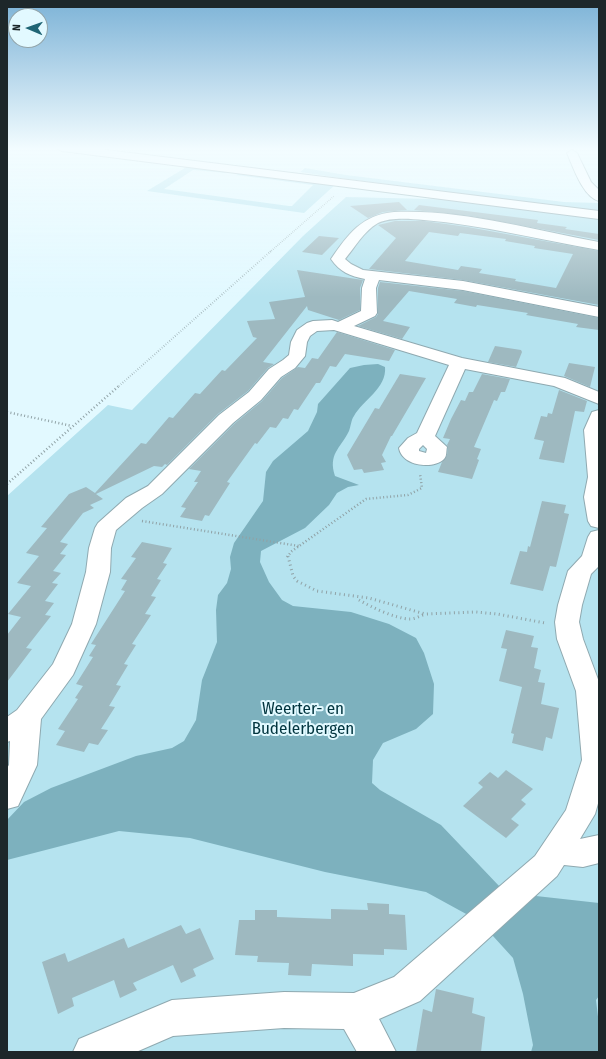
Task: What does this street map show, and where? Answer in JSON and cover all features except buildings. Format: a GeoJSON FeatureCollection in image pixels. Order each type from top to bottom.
{"type":"FeatureCollection","features":[{"type":"Feature","properties":{"kind":"street"},"geometry":{"type":"LineString","coordinates":[[457,197],[599,215]]}},
{"type":"Feature","properties":{"kind":"street"},"geometry":{"type":"LineString","coordinates":[[599,246],[485,224],[433,217],[400,216],[382,218],[374,221],[364,228],[338,259],[342,265],[351,270],[374,275],[415,278],[462,285],[599,312]]}},
{"type":"Feature","properties":{"kind":"street"},"geometry":{"type":"LineString","coordinates":[[340,327],[370,313],[369,288],[374,275]]}},
{"type":"Feature","properties":{"kind":"street"},"geometry":{"type":"LineString","coordinates":[[7,797],[23,765],[24,740],[17,724],[64,668],[84,624],[98,572],[100,548],[106,528],[134,503],[155,490],[226,419],[255,396],[276,373],[289,364],[297,356],[299,342],[303,333],[314,326],[332,325],[459,363],[559,382],[599,399]]}},
{"type":"Feature","properties":{"kind":"street"},"geometry":{"type":"LineString","coordinates":[[418,459],[410,454],[409,448],[415,442],[425,438],[459,363]]}},
{"type":"Feature","properties":{"kind":"street"},"geometry":{"type":"LineString","coordinates":[[599,416],[594,430],[598,477],[595,497],[599,521]]}},
{"type":"Feature","properties":{"kind":"street"},"geometry":{"type":"LineString","coordinates":[[92,1052],[172,1018],[284,1010],[354,1011],[406,989],[546,866],[580,814],[596,776],[596,760],[589,691],[567,622],[570,605],[580,571],[593,558],[599,538]]}},
{"type":"Feature","properties":{"kind":"street"},"geometry":{"type":"LineString","coordinates":[[556,851],[583,853],[599,849]]}},
{"type":"Feature","properties":{"kind":"street"},"geometry":{"type":"LineString","coordinates":[[354,1011],[377,1052]]}},
{"type":"Feature","properties":{"kind":"path"},"geometry":{"type":"LineString","coordinates":[[7,484],[333,197]]}},
{"type":"Feature","properties":{"kind":"path"},"geometry":{"type":"LineString","coordinates":[[7,412],[73,426]]}},
{"type":"Feature","properties":{"kind":"path"},"geometry":{"type":"LineString","coordinates":[[418,459],[422,488],[408,495],[366,499],[292,551],[287,557],[293,576],[303,585],[317,591],[369,598],[425,614]]}},
{"type":"Feature","properties":{"kind":"path"},"geometry":{"type":"LineString","coordinates":[[116,518],[232,534],[301,546]]}},
{"type":"Feature","properties":{"kind":"path"},"geometry":{"type":"LineString","coordinates":[[359,600],[373,607],[410,619],[425,614],[476,612],[497,614],[554,625],[570,635]]}},
{"type":"Feature","properties":{"kind":"green space"},"geometry":{"type":"Polygon","coordinates":[[[193,197],[226,197],[292,206],[301,197],[321,197],[304,213],[193,197]]]}},
{"type":"Feature","properties":{"kind":"green space","name":"Weerter- en Budelerbergen"},"geometry":{"type":"Polygon","coordinates":[[[346,197],[518,201],[490,197],[527,197],[564,202],[599,203],[599,1052],[7,1052],[7,496],[108,405],[132,410],[303,236],[346,197]]]}},
{"type":"Feature","properties":{"kind":"shaded area"},"geometry":{"type":"Polygon","coordinates":[[[378,364],[385,367],[385,374],[382,381],[353,418],[349,431],[336,452],[333,462],[335,476],[359,485],[348,487],[337,493],[329,505],[305,528],[261,551],[260,562],[269,582],[282,600],[293,606],[351,612],[389,624],[416,638],[424,653],[434,684],[433,714],[416,729],[383,743],[373,760],[372,783],[380,790],[441,825],[500,887],[536,896],[599,903],[599,996],[596,1000],[599,1025],[599,1052],[531,1052],[533,1045],[523,994],[513,958],[493,936],[468,915],[426,892],[325,872],[190,838],[119,831],[7,860],[7,820],[24,802],[51,788],[136,756],[172,748],[184,741],[196,720],[202,680],[217,642],[216,610],[218,595],[227,583],[231,569],[230,557],[234,543],[263,501],[266,472],[273,461],[308,431],[317,412],[318,404],[350,368],[378,364]]]}}]}
